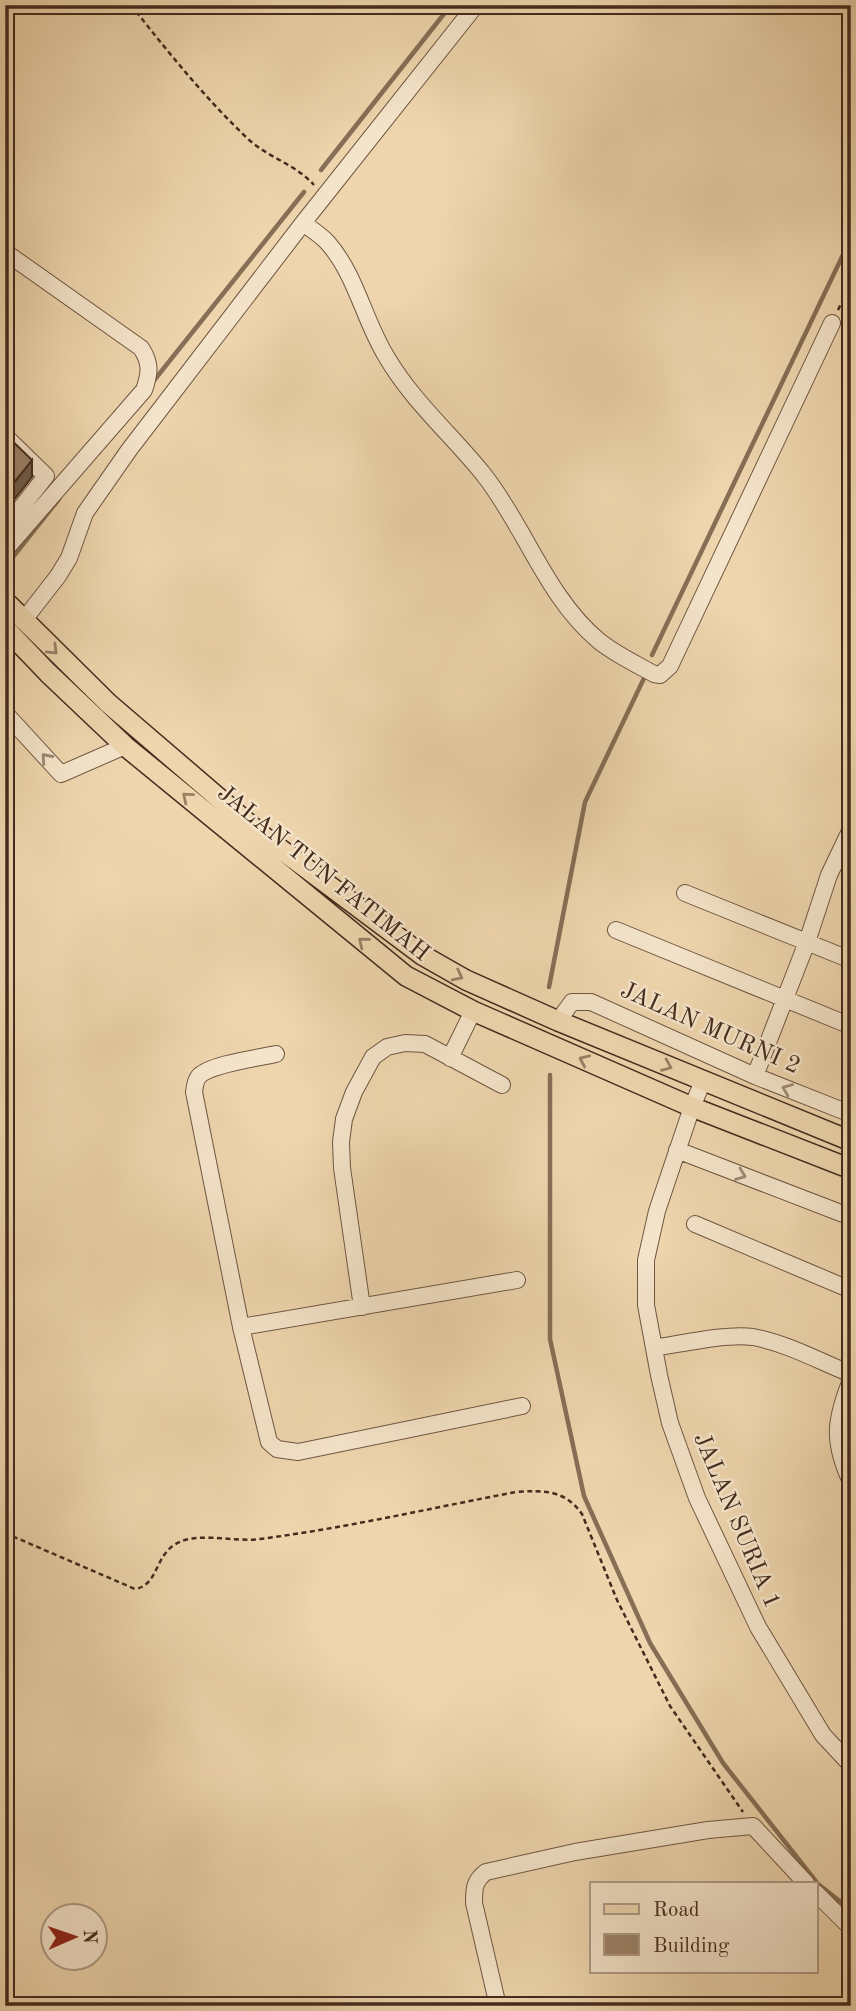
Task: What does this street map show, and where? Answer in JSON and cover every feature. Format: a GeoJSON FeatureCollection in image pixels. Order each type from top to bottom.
{"type":"FeatureCollection","features":[{"type":"Feature","properties":{"kind":"main road","name":"JALAN TUN FATIMAH"},"geometry":{"type":"LineString","coordinates":[[5,601],[14,624],[48,673],[125,746],[407,976],[473,1011],[692,1107],[851,1169]]}},
{"type":"Feature","properties":{"kind":"main road","name":"JALAN TUN FATIMAH"},"geometry":{"type":"LineString","coordinates":[[14,624],[262,836],[402,941],[466,980],[558,1021],[851,1141]]}},
{"type":"Feature","properties":{"kind":"street"},"geometry":{"type":"LineString","coordinates":[[14,624],[58,576],[69,558],[85,513],[129,450],[323,197],[476,5]]}},
{"type":"Feature","properties":{"kind":"street"},"geometry":{"type":"LineString","coordinates":[[303,223],[326,240],[337,255],[385,355],[397,374],[491,484],[560,596],[600,641],[660,676],[670,666],[832,323]]}},
{"type":"Feature","properties":{"kind":"street"},"geometry":{"type":"LineString","coordinates":[[5,251],[141,348],[149,359],[149,375],[144,390],[5,550]]}},
{"type":"Feature","properties":{"kind":"street"},"geometry":{"type":"LineString","coordinates":[[5,436],[46,476],[5,528]]}},
{"type":"Feature","properties":{"kind":"street"},"geometry":{"type":"LineString","coordinates":[[5,713],[61,774],[125,746]]}},
{"type":"Feature","properties":{"kind":"street"},"geometry":{"type":"LineString","coordinates":[[755,1076],[807,942],[829,875],[851,829]]}},
{"type":"Feature","properties":{"kind":"street"},"geometry":{"type":"LineString","coordinates":[[685,893],[851,960]]}},
{"type":"Feature","properties":{"kind":"street"},"geometry":{"type":"LineString","coordinates":[[616,930],[851,1026]]}},
{"type":"Feature","properties":{"kind":"street","name":"JALAN MURNI 2"},"geometry":{"type":"LineString","coordinates":[[558,1021],[572,1002],[591,1002],[755,1076],[851,1114]]}},
{"type":"Feature","properties":{"kind":"street"},"geometry":{"type":"LineString","coordinates":[[450,1058],[473,1011]]}},
{"type":"Feature","properties":{"kind":"street"},"geometry":{"type":"LineString","coordinates":[[362,1307],[341,1142],[344,1119],[373,1057],[387,1046],[425,1044],[502,1085]]}},
{"type":"Feature","properties":{"kind":"street"},"geometry":{"type":"LineString","coordinates":[[276,1054],[211,1069],[201,1074],[195,1082],[194,1092],[241,1327],[269,1443],[277,1449],[299,1451],[522,1406]]}},
{"type":"Feature","properties":{"kind":"street","name":"JALAN SURIA 1"},"geometry":{"type":"LineString","coordinates":[[703,1081],[657,1211],[646,1260],[646,1305],[670,1423],[697,1498],[758,1627],[823,1735],[851,1765]]}},
{"type":"Feature","properties":{"kind":"street"},"geometry":{"type":"LineString","coordinates":[[677,1150],[851,1217]]}},
{"type":"Feature","properties":{"kind":"street"},"geometry":{"type":"LineString","coordinates":[[695,1224],[851,1290]]}},
{"type":"Feature","properties":{"kind":"street"},"geometry":{"type":"LineString","coordinates":[[241,1327],[517,1279]]}},
{"type":"Feature","properties":{"kind":"street"},"geometry":{"type":"LineString","coordinates":[[654,1348],[750,1336],[851,1374]]}},
{"type":"Feature","properties":{"kind":"street"},"geometry":{"type":"LineString","coordinates":[[851,1380],[839,1409],[836,1440],[851,1482]]}},
{"type":"Feature","properties":{"kind":"street"},"geometry":{"type":"LineString","coordinates":[[498,2006],[474,1903],[474,1889],[478,1878],[486,1872],[575,1852],[708,1830],[753,1826],[805,1882]]}},
{"type":"Feature","properties":{"kind":"street"},"geometry":{"type":"LineString","coordinates":[[818,1896],[851,1928]]}},
{"type":"Feature","properties":{"kind":"path"},"geometry":{"type":"LineString","coordinates":[[131,5],[180,67],[249,140],[276,159],[302,171],[323,197]]}},
{"type":"Feature","properties":{"kind":"path"},"geometry":{"type":"LineString","coordinates":[[832,323],[851,284]]}},
{"type":"Feature","properties":{"kind":"path"},"geometry":{"type":"LineString","coordinates":[[5,1533],[135,1589],[148,1584],[168,1548],[185,1541],[206,1538],[257,1540],[516,1492],[548,1491],[560,1494],[576,1505],[582,1514],[617,1600],[670,1706],[716,1777],[753,1826]]}},
{"type":"Feature","properties":{"kind":"building"},"geometry":{"type":"Polygon","coordinates":[[[5,434],[32,460],[5,494],[5,434]]]}},
{"type":"Feature","properties":{"kind":"waterway"},"geometry":{"type":"LineString","coordinates":[[321,170],[451,5]]}},
{"type":"Feature","properties":{"kind":"waterway"},"geometry":{"type":"LineString","coordinates":[[152,383],[304,192]]}},
{"type":"Feature","properties":{"kind":"waterway"},"geometry":{"type":"LineString","coordinates":[[652,655],[851,238]]}},
{"type":"Feature","properties":{"kind":"waterway"},"geometry":{"type":"LineString","coordinates":[[5,567],[59,499]]}},
{"type":"Feature","properties":{"kind":"waterway"},"geometry":{"type":"LineString","coordinates":[[549,987],[585,802],[646,674]]}},
{"type":"Feature","properties":{"kind":"waterway"},"geometry":{"type":"LineString","coordinates":[[550,1075],[550,1339],[584,1496],[650,1643],[723,1763],[816,1882]]}},
{"type":"Feature","properties":{"kind":"waterway"},"geometry":{"type":"LineString","coordinates":[[818,1884],[851,1910]]}}]}
